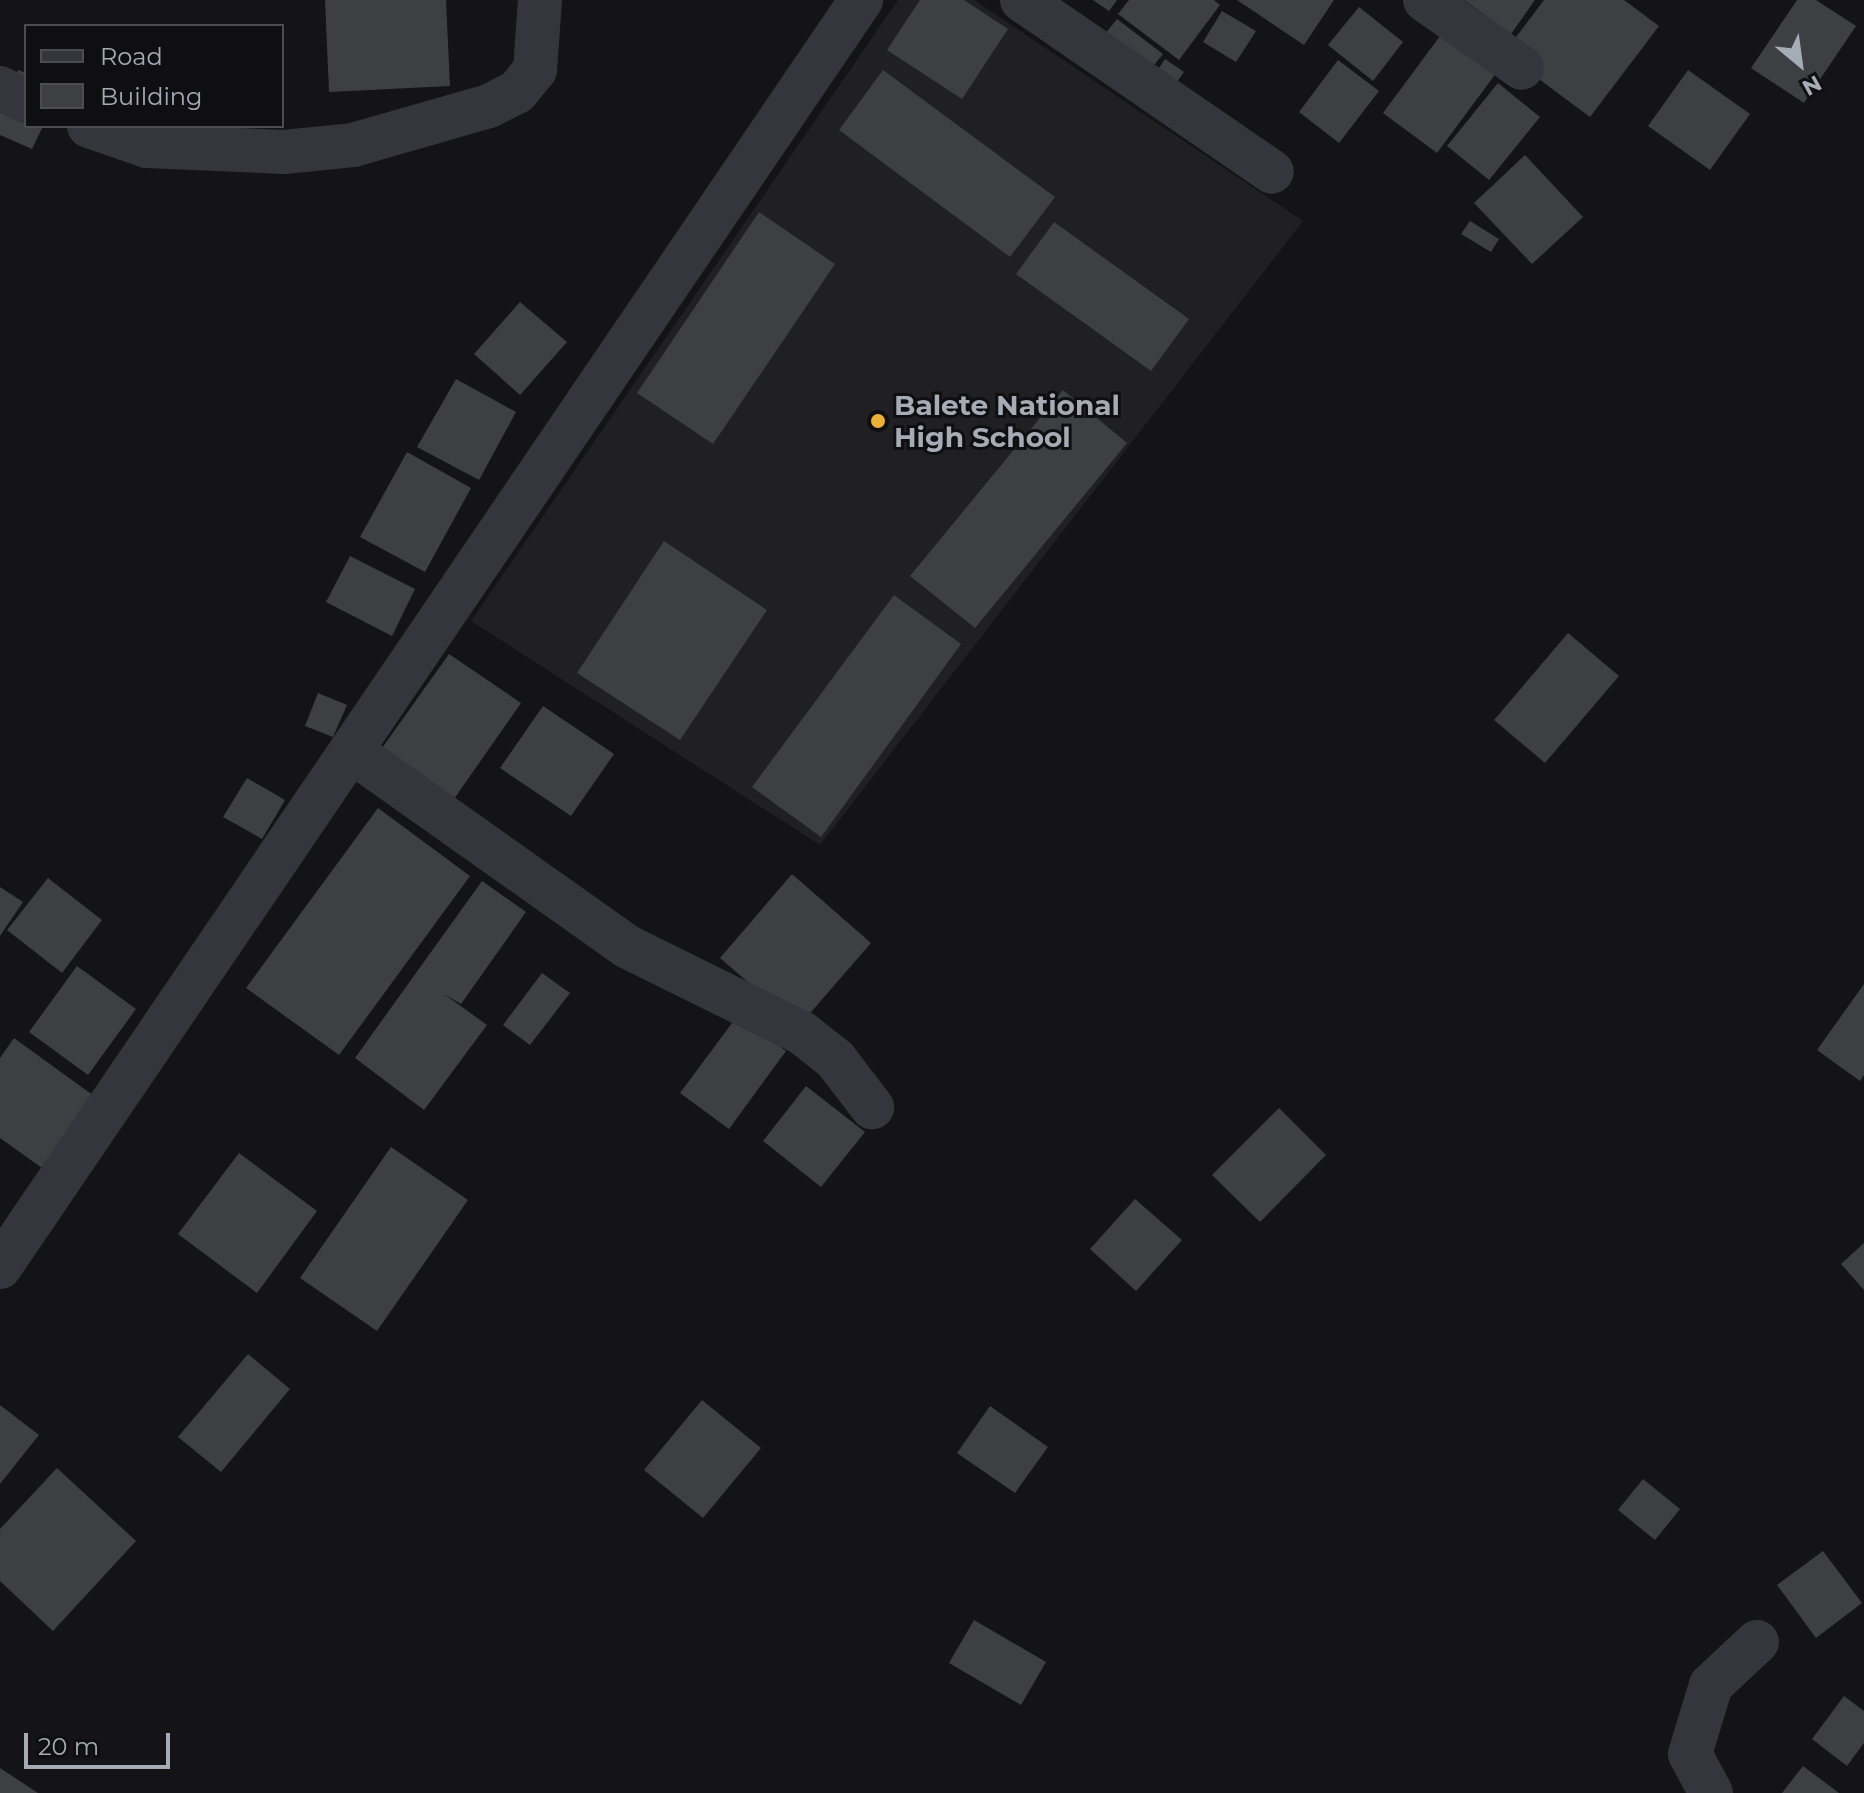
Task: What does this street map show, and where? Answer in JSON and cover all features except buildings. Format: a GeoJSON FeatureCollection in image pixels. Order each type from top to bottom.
{"type":"FeatureCollection","features":[{"type":"Feature","properties":{"kind":"street"},"geometry":{"type":"LineString","coordinates":[[95,128],[147,146],[284,152],[353,145],[489,106],[517,92],[535,70],[540,0]]}},
{"type":"Feature","properties":{"kind":"street"},"geometry":{"type":"LineString","coordinates":[[0,1267],[861,0]]}},
{"type":"Feature","properties":{"kind":"street"},"geometry":{"type":"LineString","coordinates":[[1022,0],[1272,172]]}},
{"type":"Feature","properties":{"kind":"street"},"geometry":{"type":"LineString","coordinates":[[1425,0],[1522,68]]}},
{"type":"Feature","properties":{"kind":"street"},"geometry":{"type":"LineString","coordinates":[[0,88],[24,100]]}},
{"type":"Feature","properties":{"kind":"street"},"geometry":{"type":"LineString","coordinates":[[351,751],[626,946],[802,1033],[835,1059],[872,1107]]}},
{"type":"Feature","properties":{"kind":"street"},"geometry":{"type":"LineString","coordinates":[[1711,1793],[1690,1754],[1711,1685],[1757,1642]]}},
{"type":"Feature","properties":{"kind":"shaded area","name":"Balete National High School"},"geometry":{"type":"Polygon","coordinates":[[[898,0],[974,0],[1303,221],[820,845],[471,621],[898,0]]]}},
{"type":"Feature","properties":{"kind":"place","name":"Balete National High School"},"geometry":{"type":"Point","coordinates":[878,421]}}]}
